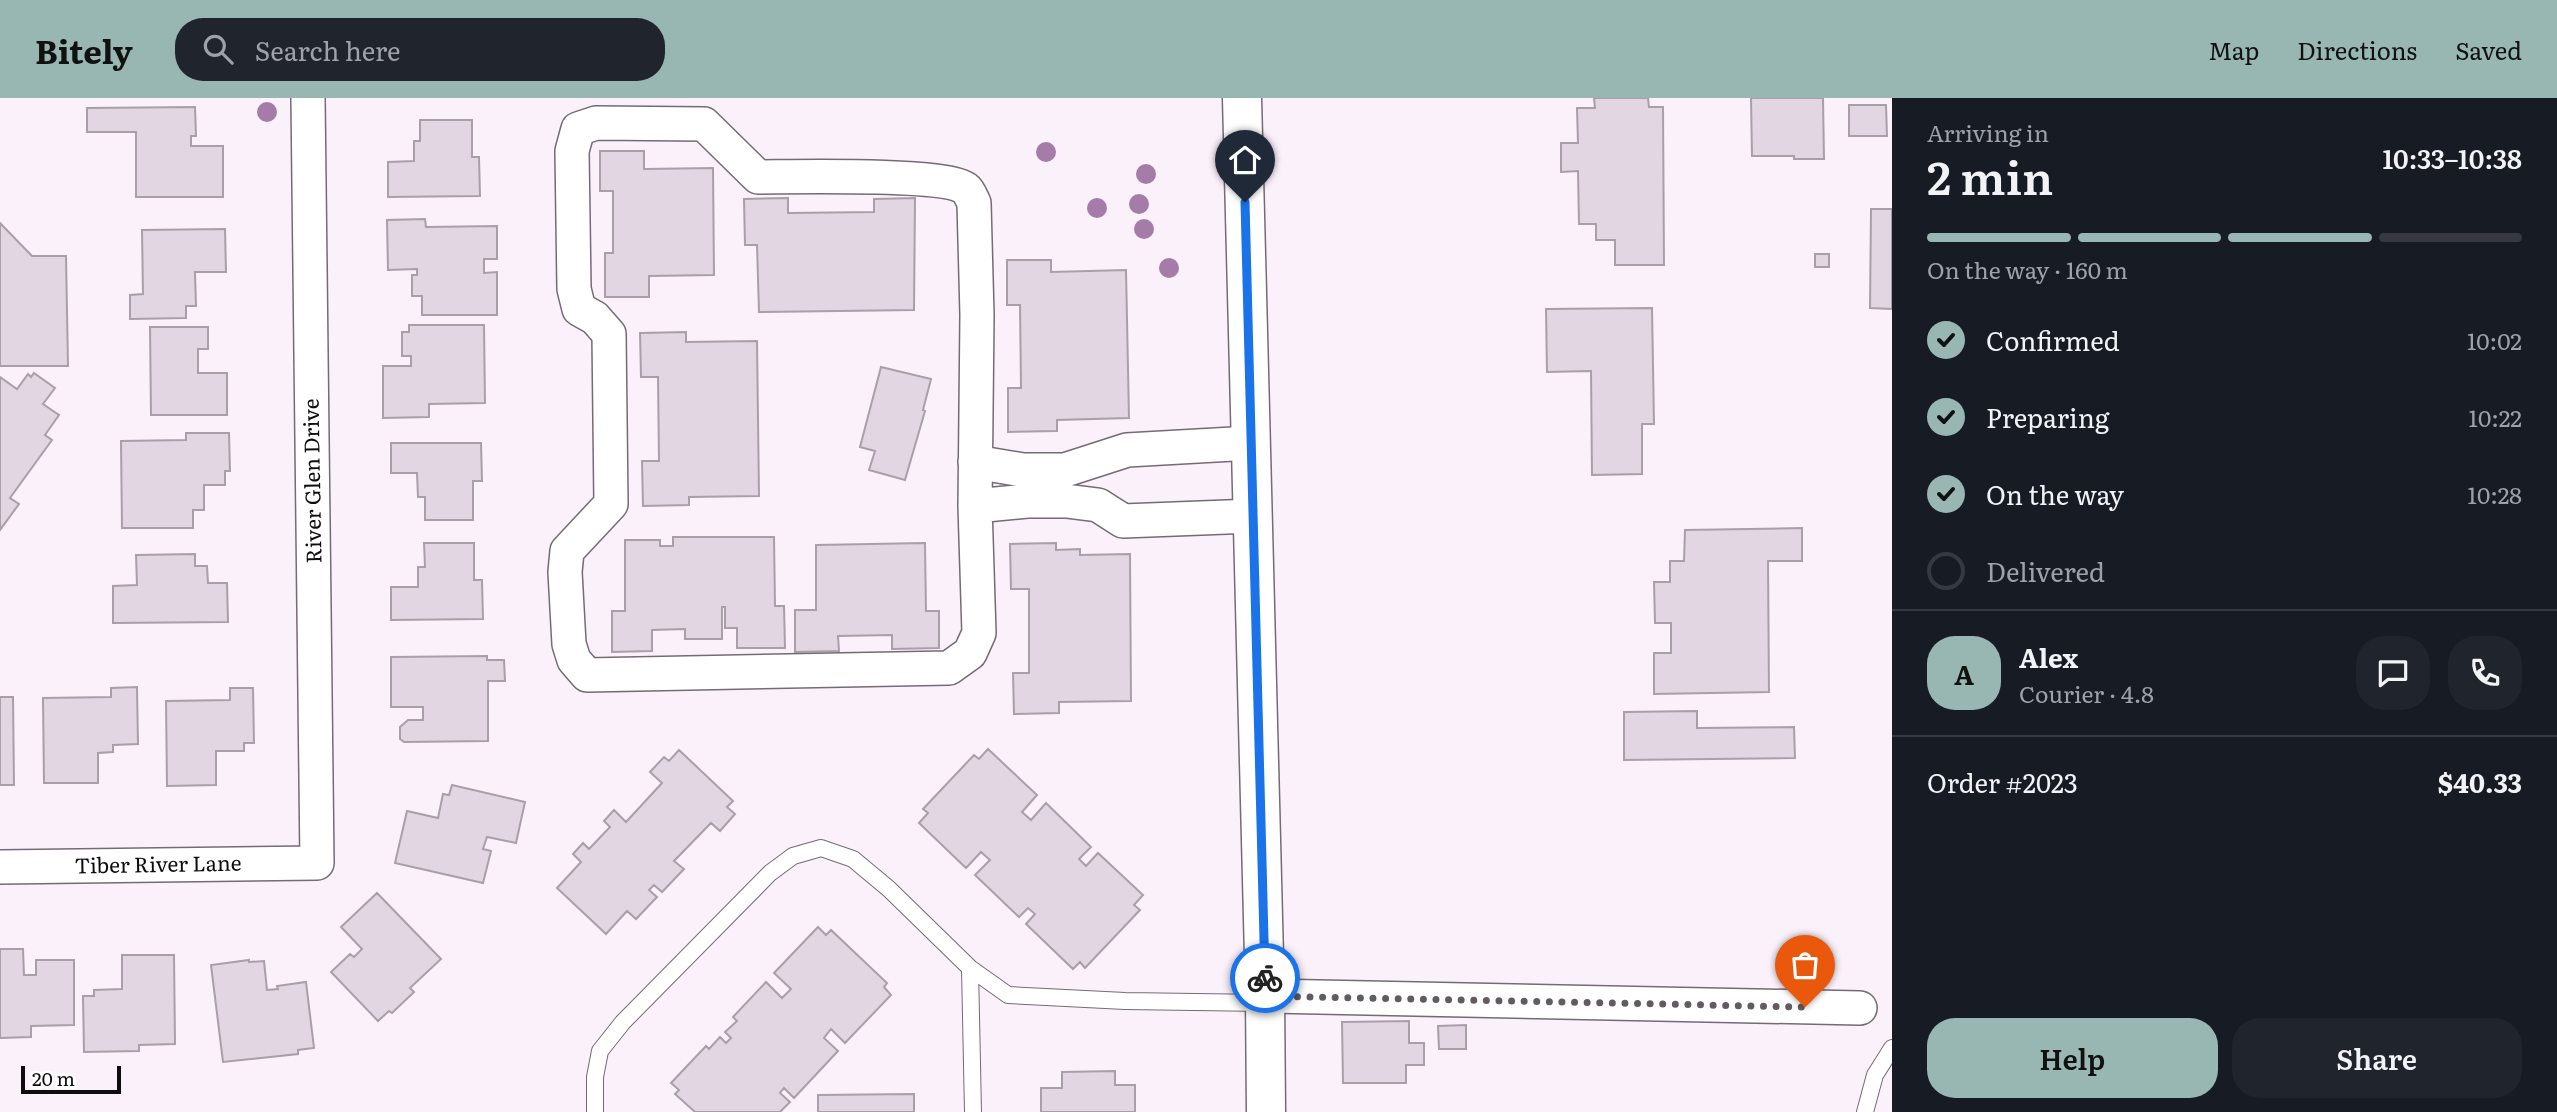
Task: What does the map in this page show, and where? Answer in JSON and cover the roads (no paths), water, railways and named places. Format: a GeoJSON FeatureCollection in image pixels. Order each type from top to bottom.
{"type":"FeatureCollection","features":[{"type":"Feature","properties":{"kind":"main road"},"geometry":{"type":"LineString","coordinates":[[1242,98],[1266,1112]]}},
{"type":"Feature","properties":{"kind":"street","name":"River Glen Drive"},"geometry":{"type":"LineString","coordinates":[[309,98],[317,863]]}},
{"type":"Feature","properties":{"kind":"street"},"geometry":{"type":"LineString","coordinates":[[596,123],[704,124],[758,177],[904,178],[946,181],[966,189],[974,203],[977,315],[975,506],[979,633],[970,653],[949,668],[587,675],[574,660],[569,644],[565,572],[567,551],[611,504],[610,356],[609,334],[595,318],[579,309],[574,289],[572,150],[578,129],[596,123]]}},
{"type":"Feature","properties":{"kind":"street"},"geometry":{"type":"LineString","coordinates":[[975,462],[1023,470],[1065,470],[1127,450],[1251,443]]}},
{"type":"Feature","properties":{"kind":"street"},"geometry":{"type":"LineString","coordinates":[[1098,460],[1098,505]]}},
{"type":"Feature","properties":{"kind":"street"},"geometry":{"type":"LineString","coordinates":[[975,506],[1027,501],[1066,501],[1098,505],[1123,521],[1253,516]]}},
{"type":"Feature","properties":{"kind":"street","name":"Tiber River Lane"},"geometry":{"type":"LineString","coordinates":[[0,867],[317,863]]}},
{"type":"Feature","properties":{"kind":"street"},"geometry":{"type":"LineString","coordinates":[[1265,999],[1860,1008]]}},
{"type":"Feature","properties":{"kind":"lane"},"geometry":{"type":"LineString","coordinates":[[595,1112],[595,1077],[600,1051],[623,1022],[770,873],[793,856],[821,848],[853,859],[890,889],[970,968],[1008,995],[1125,1001],[1265,999]]}},
{"type":"Feature","properties":{"kind":"lane"},"geometry":{"type":"LineString","coordinates":[[970,968],[973,1112]]}},
{"type":"Feature","properties":{"kind":"lane"},"geometry":{"type":"LineString","coordinates":[[1865,1112],[1875,1075],[1892,1048]]}}]}
